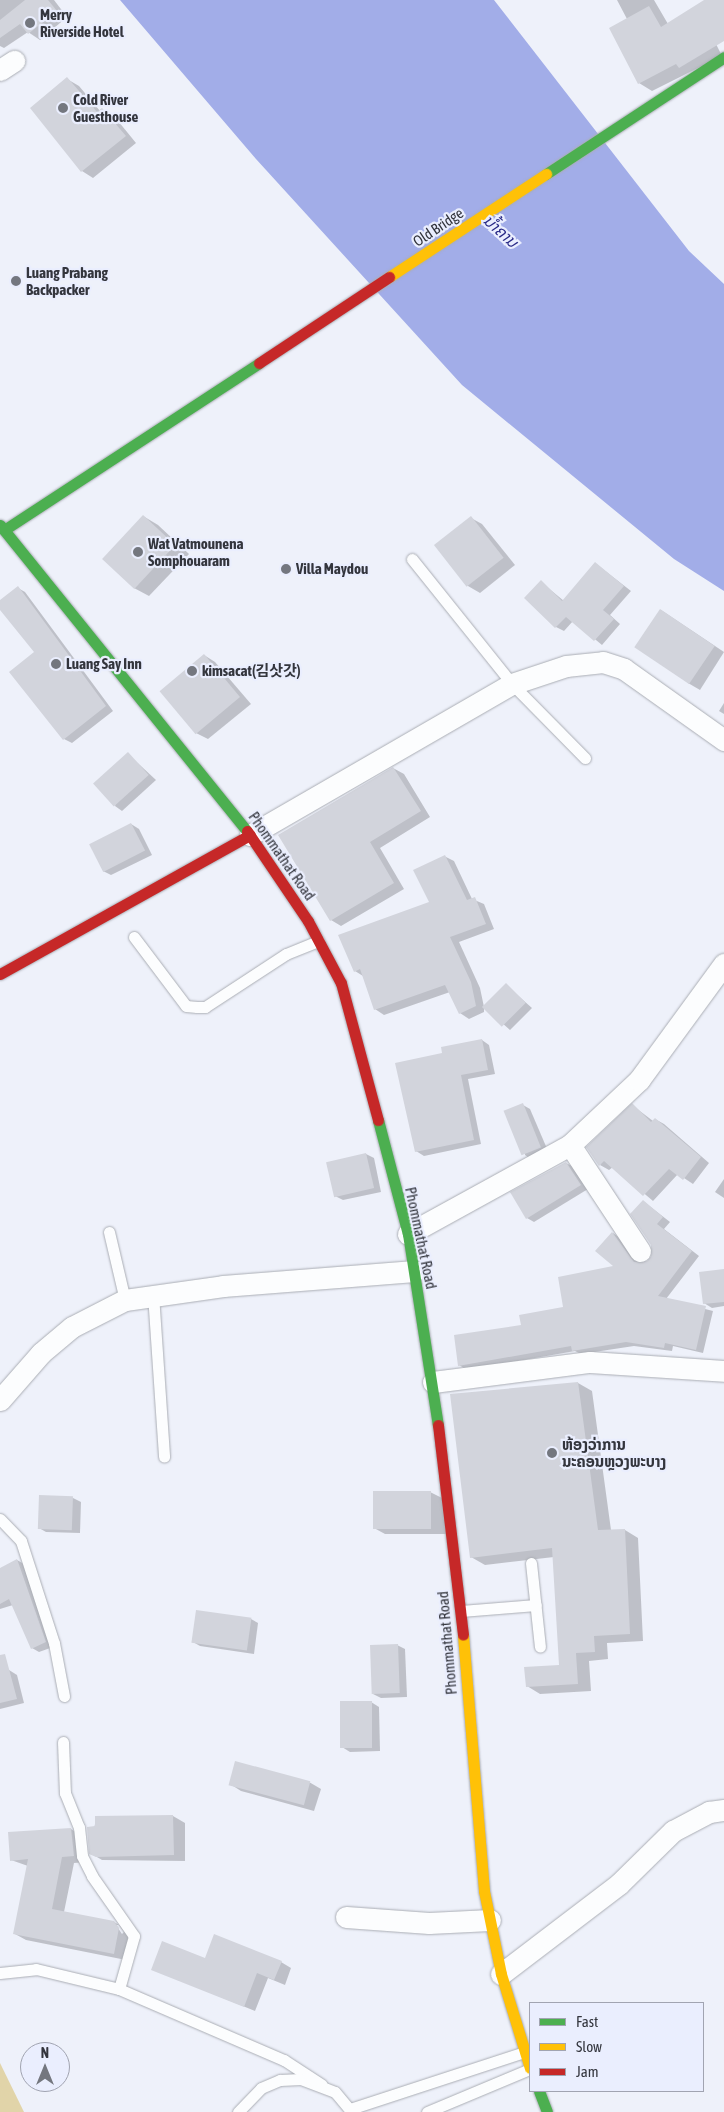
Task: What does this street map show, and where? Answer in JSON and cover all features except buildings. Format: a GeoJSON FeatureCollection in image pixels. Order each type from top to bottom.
{"type":"FeatureCollection","features":[{"type":"Feature","properties":{"kind":"street","name":"Old Bridge"},"geometry":{"type":"LineString","coordinates":[[2,527],[293,341],[648,104],[724,57]]}},
{"type":"Feature","properties":{"kind":"street","name":"Phommathat Road"},"geometry":{"type":"LineString","coordinates":[[2,527],[250,835],[318,941],[341,983],[408,1234],[433,1382],[460,1610],[484,1891],[501,1974],[529,2066]]}},
{"type":"Feature","properties":{"kind":"street"},"geometry":{"type":"LineString","coordinates":[[0,974],[250,835],[512,684],[566,666],[603,662],[624,669],[724,740]]}},
{"type":"Feature","properties":{"kind":"street"},"geometry":{"type":"LineString","coordinates":[[408,1234],[570,1145],[639,1080],[724,964]]}},
{"type":"Feature","properties":{"kind":"street"},"geometry":{"type":"LineString","coordinates":[[570,1145],[640,1251]]}},
{"type":"Feature","properties":{"kind":"street"},"geometry":{"type":"LineString","coordinates":[[0,1400],[41,1353],[72,1327],[125,1300],[153,1294],[414,1271]]}},
{"type":"Feature","properties":{"kind":"street"},"geometry":{"type":"LineString","coordinates":[[433,1382],[590,1362],[724,1371]]}},
{"type":"Feature","properties":{"kind":"street"},"geometry":{"type":"LineString","coordinates":[[501,1974],[618,1884],[673,1831],[716,1811],[724,1794]]}},
{"type":"Feature","properties":{"kind":"street"},"geometry":{"type":"LineString","coordinates":[[346,1917],[429,1923],[490,1920]]}},
{"type":"Feature","properties":{"kind":"street"},"geometry":{"type":"LineString","coordinates":[[539,2092],[547,2112]]}},
{"type":"Feature","properties":{"kind":"lane"},"geometry":{"type":"LineString","coordinates":[[412,560],[512,684],[585,758]]}},
{"type":"Feature","properties":{"kind":"lane"},"geometry":{"type":"LineString","coordinates":[[134,937],[186,1006],[197,1007],[205,1007],[286,954],[318,941]]}},
{"type":"Feature","properties":{"kind":"lane"},"geometry":{"type":"LineString","coordinates":[[109,1232],[125,1300]]}},
{"type":"Feature","properties":{"kind":"lane"},"geometry":{"type":"LineString","coordinates":[[153,1294],[164,1457]]}},
{"type":"Feature","properties":{"kind":"lane"},"geometry":{"type":"LineString","coordinates":[[0,1519],[22,1541],[54,1643],[64,1696]]}},
{"type":"Feature","properties":{"kind":"lane"},"geometry":{"type":"LineString","coordinates":[[531,1563],[540,1647]]}},
{"type":"Feature","properties":{"kind":"lane"},"geometry":{"type":"LineString","coordinates":[[460,1610],[536,1605]]}},
{"type":"Feature","properties":{"kind":"lane"},"geometry":{"type":"LineString","coordinates":[[63,1742],[65,1793],[79,1827],[82,1856],[92,1876],[134,1936],[118,1989]]}},
{"type":"Feature","properties":{"kind":"lane"},"geometry":{"type":"LineString","coordinates":[[0,1973],[36,1969],[118,1989],[284,2060],[335,2092],[351,2110],[524,2052]]}},
{"type":"Feature","properties":{"kind":"lane"},"geometry":{"type":"LineString","coordinates":[[427,2112],[529,2069]]}},
{"type":"Feature","properties":{"kind":"lane"},"geometry":{"type":"LineString","coordinates":[[238,2112],[261,2088],[280,2080],[301,2079],[322,2084]]}},
{"type":"Feature","properties":{"kind":"shaded area"},"geometry":{"type":"Polygon","coordinates":[[[0,2063],[24,2112],[0,2112],[0,2063]]]}},
{"type":"Feature","properties":{"kind":"water","name":"ນ້ຳຄານ"},"geometry":{"type":"Polygon","coordinates":[[[120,0],[494,0],[689,251],[724,284],[724,591],[674,559],[462,385],[256,159],[120,0]]]}},
{"type":"Feature","properties":{"kind":"traffic: fast"},"geometry":{"type":"LineString","coordinates":[[546,174],[724,57]]}},
{"type":"Feature","properties":{"kind":"traffic: fast"},"geometry":{"type":"LineString","coordinates":[[4,530],[259,363]]}},
{"type":"Feature","properties":{"kind":"traffic: fast"},"geometry":{"type":"LineString","coordinates":[[0,525],[247,831]]}},
{"type":"Feature","properties":{"kind":"traffic: fast"},"geometry":{"type":"LineString","coordinates":[[378,1120],[408,1234],[438,1425]]}},
{"type":"Feature","properties":{"kind":"traffic: fast"},"geometry":{"type":"LineString","coordinates":[[539,2092],[547,2112]]}},
{"type":"Feature","properties":{"kind":"traffic: slow"},"geometry":{"type":"LineString","coordinates":[[389,277],[546,174]]}},
{"type":"Feature","properties":{"kind":"traffic: slow"},"geometry":{"type":"LineString","coordinates":[[463,1635],[484,1891],[501,1974],[529,2065]]}},
{"type":"Feature","properties":{"kind":"traffic: jam"},"geometry":{"type":"LineString","coordinates":[[259,363],[389,277]]}},
{"type":"Feature","properties":{"kind":"traffic: jam"},"geometry":{"type":"LineString","coordinates":[[247,831],[308,921],[341,983],[378,1120]]}},
{"type":"Feature","properties":{"kind":"traffic: jam"},"geometry":{"type":"LineString","coordinates":[[0,974],[250,835]]}},
{"type":"Feature","properties":{"kind":"traffic: jam"},"geometry":{"type":"LineString","coordinates":[[438,1425],[463,1635]]}},
{"type":"Feature","properties":{"kind":"place","name":"Merry Riverside Hotel"},"geometry":{"type":"Point","coordinates":[30,23]}},
{"type":"Feature","properties":{"kind":"place","name":"Cold River Guesthouse"},"geometry":{"type":"Point","coordinates":[63,108]}},
{"type":"Feature","properties":{"kind":"place","name":"Luang Prabang Backpacker"},"geometry":{"type":"Point","coordinates":[16,281]}},
{"type":"Feature","properties":{"kind":"place","name":"Wat Vatmounena Somphouaram"},"geometry":{"type":"Point","coordinates":[138,552]}},
{"type":"Feature","properties":{"kind":"place","name":"Villa Maydou"},"geometry":{"type":"Point","coordinates":[286,569]}},
{"type":"Feature","properties":{"kind":"place","name":"Luang Say Inn"},"geometry":{"type":"Point","coordinates":[56,664]}},
{"type":"Feature","properties":{"kind":"place","name":"kimsacat(김삿갓)"},"geometry":{"type":"Point","coordinates":[192,671]}},
{"type":"Feature","properties":{"kind":"place","name":"ຫ້ອງວ່າການ ນະຄອນຫຼວງພະບາງ"},"geometry":{"type":"Point","coordinates":[552,1453]}}]}
